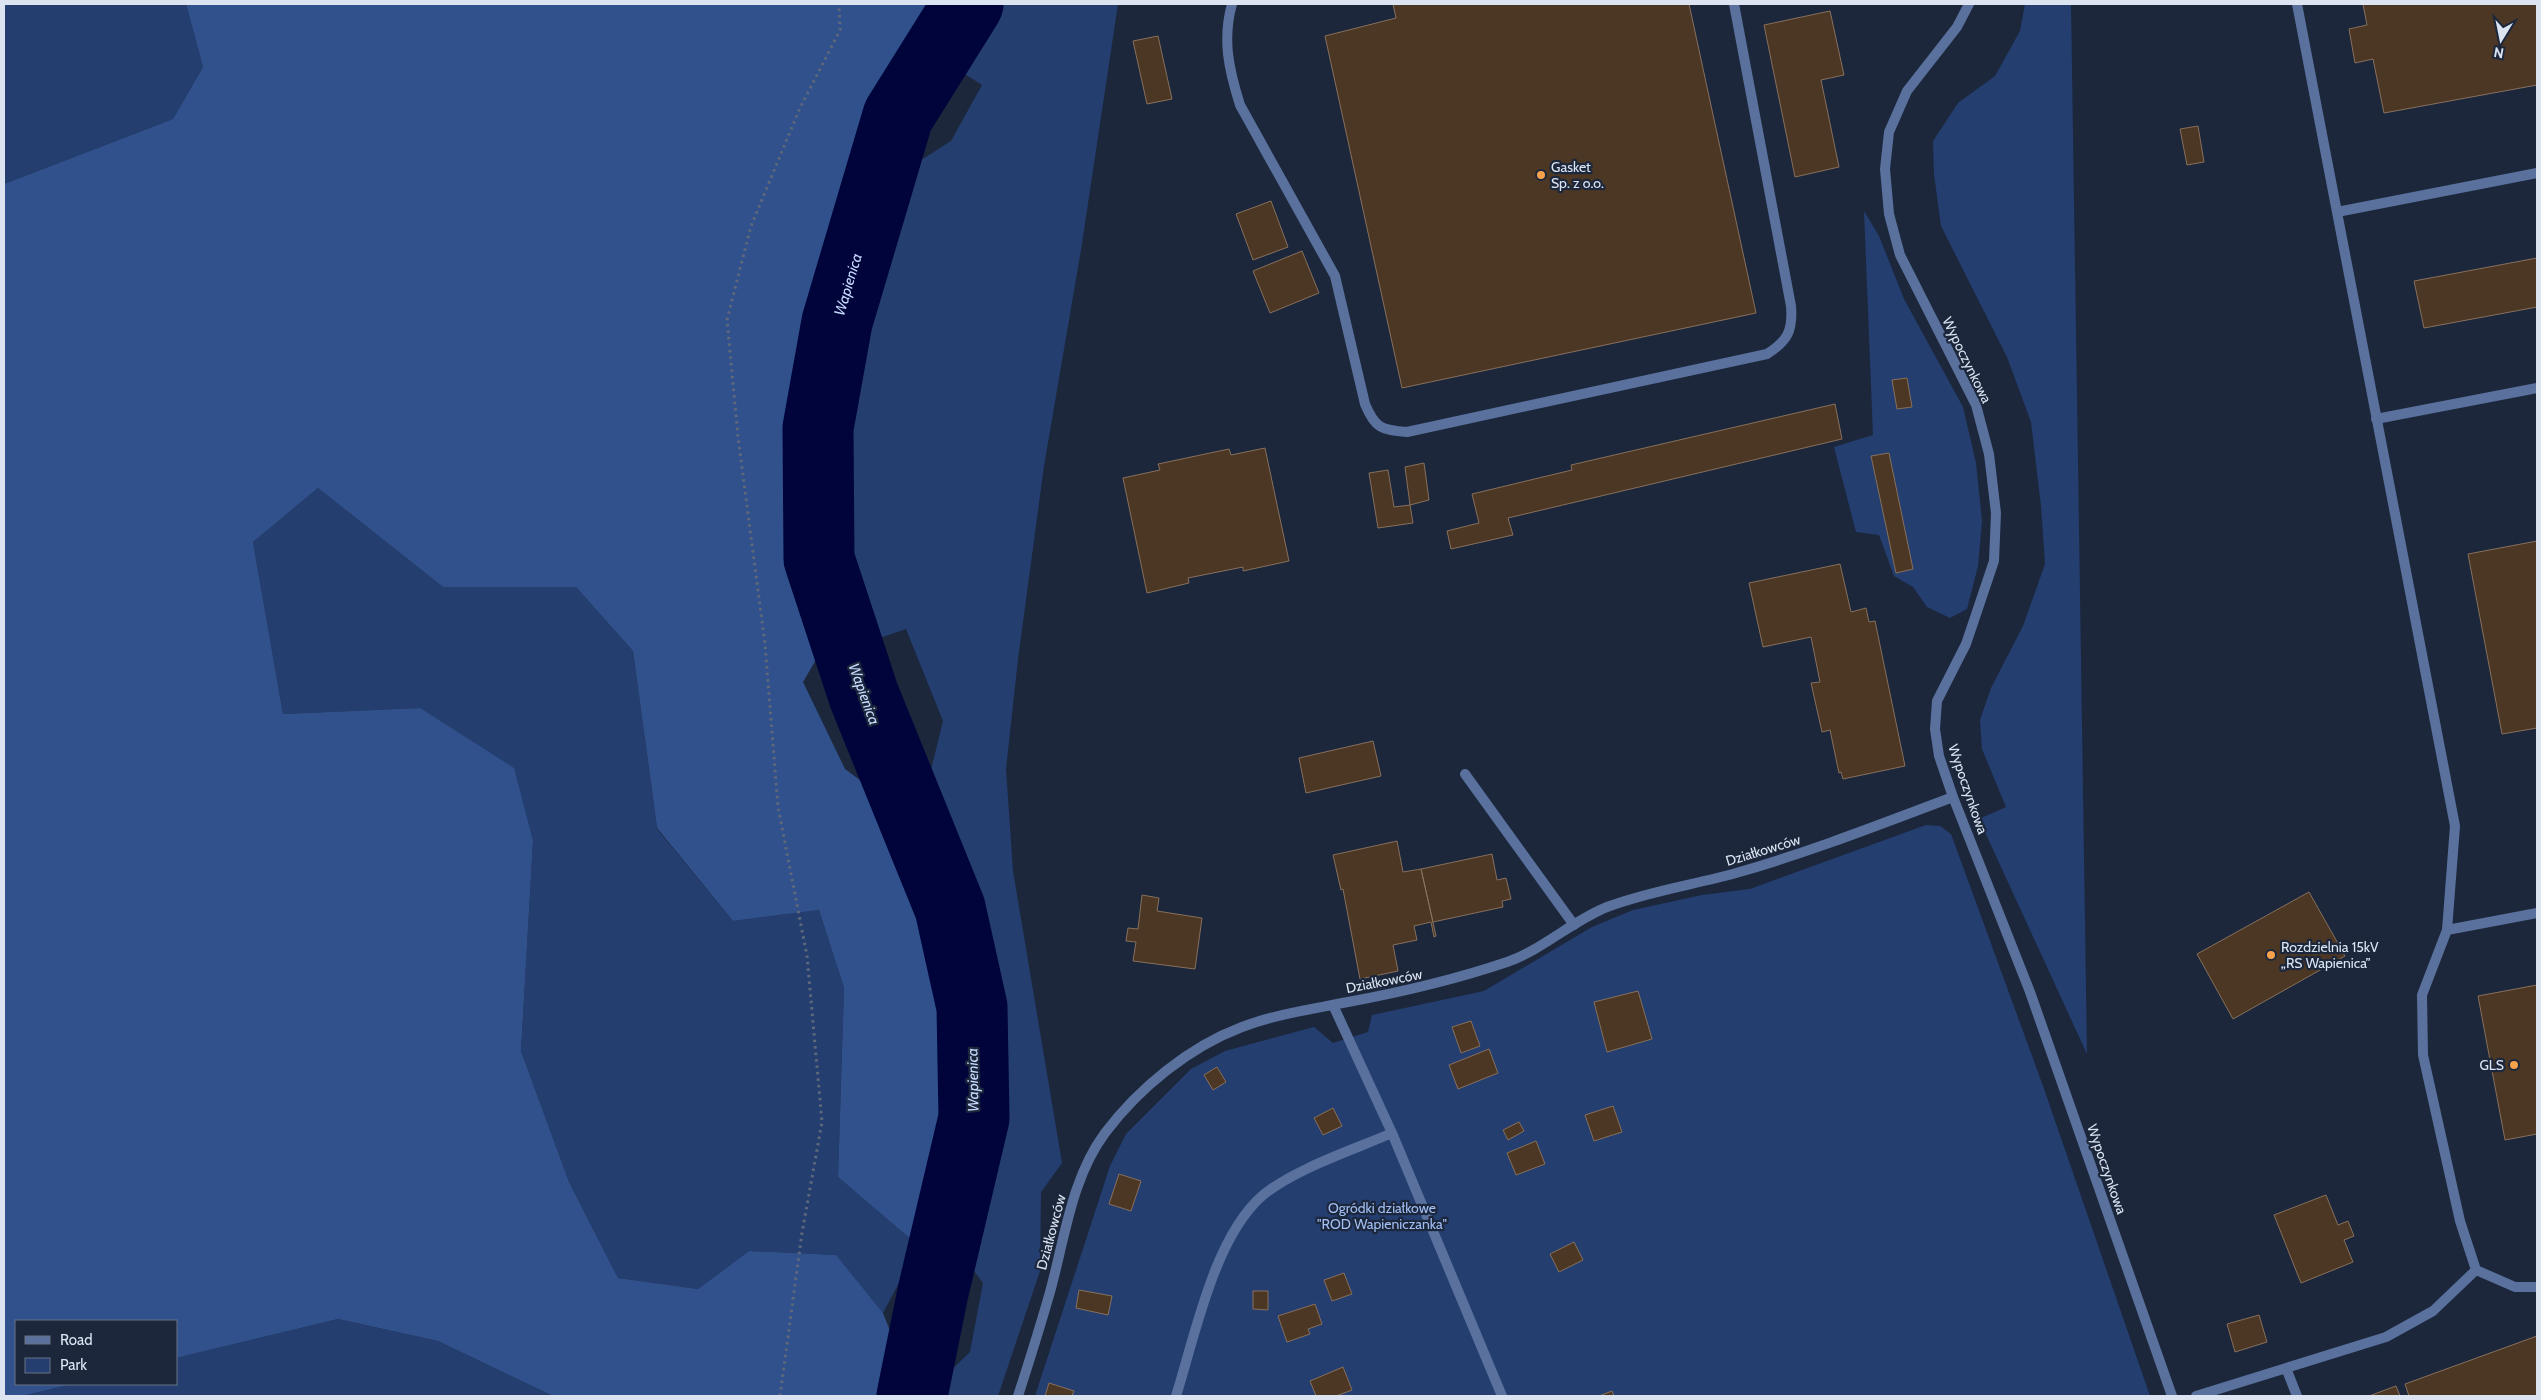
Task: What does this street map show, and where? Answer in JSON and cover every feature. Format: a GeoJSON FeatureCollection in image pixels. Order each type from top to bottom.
{"type":"FeatureCollection","features":[{"type":"Feature","properties":{"kind":"street"},"geometry":{"type":"LineString","coordinates":[[1232,4],[1227,24],[1226,50],[1240,105],[1335,276],[1365,404],[1372,422],[1389,431],[1407,432],[1768,354],[1782,345],[1790,332],[1791,306],[1734,4]]}},
{"type":"Feature","properties":{"kind":"street","name":"Wypoczynkowa"},"geometry":{"type":"LineString","coordinates":[[1969,4],[1957,27],[1907,91],[1889,132],[1885,169],[1889,214],[1900,255],[1976,405],[1989,454],[1996,513],[1994,561],[1966,644],[1949,674],[1937,701],[1935,730],[1939,756],[1953,797],[2030,992],[2172,1396]]}},
{"type":"Feature","properties":{"kind":"street"},"geometry":{"type":"LineString","coordinates":[[2297,4],[2455,826],[2447,930],[2422,995],[2423,1055],[2460,1221],[2476,1270],[2515,1286],[2537,1287]]}},
{"type":"Feature","properties":{"kind":"street"},"geometry":{"type":"LineString","coordinates":[[2337,212],[2537,173]]}},
{"type":"Feature","properties":{"kind":"street"},"geometry":{"type":"LineString","coordinates":[[2376,419],[2537,388]]}},
{"type":"Feature","properties":{"kind":"street"},"geometry":{"type":"LineString","coordinates":[[1465,774],[1574,925]]}},
{"type":"Feature","properties":{"kind":"street","name":"Działkowców"},"geometry":{"type":"LineString","coordinates":[[1018,1396],[1050,1293],[1074,1198],[1088,1158],[1107,1130],[1142,1092],[1177,1063],[1211,1041],[1243,1026],[1333,1005],[1427,987],[1484,970],[1512,960],[1606,908],[1668,888],[1733,874],[1822,846],[1953,797]]}},
{"type":"Feature","properties":{"kind":"street"},"geometry":{"type":"LineString","coordinates":[[2447,930],[2537,913]]}},
{"type":"Feature","properties":{"kind":"street"},"geometry":{"type":"LineString","coordinates":[[1333,1005],[1392,1133],[1502,1396]]}},
{"type":"Feature","properties":{"kind":"street"},"geometry":{"type":"LineString","coordinates":[[1176,1396],[1221,1254],[1241,1221],[1262,1197],[1289,1179],[1392,1133]]}},
{"type":"Feature","properties":{"kind":"street"},"geometry":{"type":"LineString","coordinates":[[2196,1396],[2386,1337],[2433,1311],[2476,1270]]}},
{"type":"Feature","properties":{"kind":"street"},"geometry":{"type":"LineString","coordinates":[[2286,1368],[2297,1396]]}},
{"type":"Feature","properties":{"kind":"path"},"geometry":{"type":"LineString","coordinates":[[780,1396],[802,1233],[822,1122],[807,956],[778,807],[765,644],[738,437],[727,320],[750,226],[800,108],[840,30],[840,4]]}},
{"type":"Feature","properties":{"kind":"green space"},"geometry":{"type":"Polygon","coordinates":[[[4,4],[186,4],[203,67],[173,119],[4,184],[4,4]]]}},
{"type":"Feature","properties":{"kind":"green space"},"geometry":{"type":"Polygon","coordinates":[[[997,4],[1118,4],[1081,250],[1044,466],[1018,659],[1006,769],[1013,871],[1062,1163],[1041,1192],[1040,1271],[998,1396],[932,1396],[934,1387],[970,1352],[983,1283],[967,1262],[992,1128],[992,1018],[930,774],[943,721],[906,629],[877,639],[844,551],[839,424],[889,229],[918,162],[951,141],[982,85],[957,69],[997,4]]]}},
{"type":"Feature","properties":{"kind":"green space"},"geometry":{"type":"Polygon","coordinates":[[[2025,4],[2071,4],[2087,1054],[1979,819],[2006,807],[1982,749],[1980,720],[1991,688],[2023,626],[2045,564],[2041,506],[2031,422],[2007,357],[1941,226],[1934,174],[1933,141],[1958,103],[1995,76],[2020,31],[2025,4]]]}},
{"type":"Feature","properties":{"kind":"green space"},"geometry":{"type":"Polygon","coordinates":[[[1864,211],[1879,236],[1904,299],[1963,407],[1976,463],[1982,521],[1978,566],[1967,609],[1950,618],[1927,607],[1913,587],[1894,576],[1879,535],[1856,532],[1834,447],[1873,435],[1864,211]]]}},
{"type":"Feature","properties":{"kind":"green space"},"geometry":{"type":"Polygon","coordinates":[[[318,488],[443,587],[576,587],[633,651],[657,829],[733,921],[819,910],[844,988],[838,1177],[928,1254],[910,1262],[883,1313],[835,1255],[749,1251],[698,1289],[618,1278],[569,1182],[521,1051],[533,841],[420,708],[283,714],[253,542],[318,488]]]}},
{"type":"Feature","properties":{"kind":"green space","name":"Ogródki działkowe \"ROD Wapieniczanka\""},"geometry":{"type":"Polygon","coordinates":[[[1926,825],[1940,826],[1951,834],[2043,1086],[2150,1396],[1035,1396],[1110,1166],[1126,1134],[1191,1069],[1225,1051],[1314,1027],[1333,1043],[1368,1032],[1372,1015],[1484,991],[1592,927],[1633,910],[1702,895],[1750,889],[1926,825]]]}},
{"type":"Feature","properties":{"kind":"green space"},"geometry":{"type":"Polygon","coordinates":[[[338,1319],[438,1341],[553,1396],[22,1396],[69,1385],[178,1385],[178,1358],[338,1319]]]}},
{"type":"Feature","properties":{"kind":"shaded area"},"geometry":{"type":"Polygon","coordinates":[[[186,4],[929,4],[881,81],[847,211],[814,308],[785,426],[798,565],[824,646],[803,682],[845,769],[896,807],[948,986],[952,1109],[928,1254],[838,1177],[844,988],[819,910],[733,921],[657,828],[633,651],[576,587],[443,587],[318,488],[253,542],[283,714],[420,708],[514,768],[533,841],[521,1051],[569,1182],[618,1278],[698,1289],[749,1251],[836,1255],[883,1313],[900,1356],[892,1396],[553,1396],[438,1341],[338,1319],[178,1358],[178,1320],[15,1320],[15,1385],[69,1385],[22,1396],[4,1396],[4,184],[173,119],[203,67],[186,4]]]}},
{"type":"Feature","properties":{"kind":"building","name":"Gasket Sp. z o.o."},"geometry":{"type":"Polygon","coordinates":[[[1393,4],[1689,4],[1756,313],[1402,388],[1325,36],[1396,18],[1393,4]]]}},
{"type":"Feature","properties":{"kind":"building"},"geometry":{"type":"Polygon","coordinates":[[[2363,4],[2537,4],[2537,85],[2384,113],[2373,59],[2355,63],[2349,29],[2367,25],[2363,4]]]}},
{"type":"Feature","properties":{"kind":"building"},"geometry":{"type":"Polygon","coordinates":[[[1830,11],[1844,75],[1821,80],[1839,167],[1795,177],[1764,25],[1830,11]]]}},
{"type":"Feature","properties":{"kind":"building"},"geometry":{"type":"Polygon","coordinates":[[[1158,36],[1172,99],[1147,104],[1133,41],[1158,36]]]}},
{"type":"Feature","properties":{"kind":"building"},"geometry":{"type":"Polygon","coordinates":[[[2198,126],[2204,162],[2187,165],[2180,129],[2198,126]]]}},
{"type":"Feature","properties":{"kind":"building"},"geometry":{"type":"Polygon","coordinates":[[[1271,201],[1288,247],[1253,260],[1236,214],[1271,201]]]}},
{"type":"Feature","properties":{"kind":"building"},"geometry":{"type":"Polygon","coordinates":[[[1302,251],[1319,293],[1270,313],[1253,271],[1302,251]]]}},
{"type":"Feature","properties":{"kind":"building"},"geometry":{"type":"Polygon","coordinates":[[[2537,258],[2537,307],[2424,328],[2414,281],[2537,258]]]}},
{"type":"Feature","properties":{"kind":"building"},"geometry":{"type":"Polygon","coordinates":[[[1907,378],[1912,407],[1897,409],[1892,380],[1907,378]]]}},
{"type":"Feature","properties":{"kind":"building"},"geometry":{"type":"Polygon","coordinates":[[[1835,404],[1842,439],[1508,518],[1513,535],[1451,549],[1447,531],[1479,523],[1472,494],[1572,470],[1571,465],[1835,404]]]}},
{"type":"Feature","properties":{"kind":"building"},"geometry":{"type":"Polygon","coordinates":[[[1265,448],[1289,561],[1243,571],[1243,567],[1188,578],[1189,583],[1147,593],[1123,478],[1160,470],[1158,464],[1229,449],[1231,455],[1265,448]]]}},
{"type":"Feature","properties":{"kind":"building"},"geometry":{"type":"Polygon","coordinates":[[[1889,453],[1913,569],[1896,573],[1871,456],[1889,453]]]}},
{"type":"Feature","properties":{"kind":"building"},"geometry":{"type":"Polygon","coordinates":[[[1424,463],[1429,500],[1410,505],[1405,467],[1424,463]]]}},
{"type":"Feature","properties":{"kind":"building"},"geometry":{"type":"Polygon","coordinates":[[[1388,470],[1394,507],[1410,505],[1413,523],[1378,528],[1369,473],[1388,470]]]}},
{"type":"Feature","properties":{"kind":"building"},"geometry":{"type":"Polygon","coordinates":[[[2537,541],[2537,728],[2502,734],[2468,554],[2537,541]]]}},
{"type":"Feature","properties":{"kind":"building"},"geometry":{"type":"Polygon","coordinates":[[[1840,564],[1851,612],[1866,608],[1869,622],[1875,621],[1905,766],[1843,779],[1841,772],[1839,773],[1830,730],[1822,732],[1811,683],[1820,682],[1811,637],[1763,647],[1749,583],[1840,564]]]}},
{"type":"Feature","properties":{"kind":"building"},"geometry":{"type":"Polygon","coordinates":[[[1373,741],[1381,776],[1306,793],[1299,758],[1373,741]]]}},
{"type":"Feature","properties":{"kind":"building"},"geometry":{"type":"Polygon","coordinates":[[[1397,841],[1403,872],[1421,869],[1436,936],[1434,937],[1431,922],[1414,926],[1417,940],[1393,945],[1398,971],[1360,979],[1343,889],[1341,890],[1333,855],[1397,841]]]}},
{"type":"Feature","properties":{"kind":"building"},"geometry":{"type":"Polygon","coordinates":[[[1492,854],[1497,880],[1506,878],[1511,899],[1502,901],[1503,907],[1433,922],[1421,869],[1492,854]]]}},
{"type":"Feature","properties":{"kind":"building","name":"Rozdzielnia 15kV „RS Wapienica”"},"geometry":{"type":"Polygon","coordinates":[[[2309,892],[2345,956],[2233,1019],[2197,954],[2309,892]]]}},
{"type":"Feature","properties":{"kind":"building"},"geometry":{"type":"Polygon","coordinates":[[[1142,895],[1159,898],[1157,911],[1202,918],[1195,969],[1133,961],[1136,942],[1126,941],[1128,928],[1138,929],[1142,895]]]}},
{"type":"Feature","properties":{"kind":"building","name":"GLS"},"geometry":{"type":"Polygon","coordinates":[[[2537,985],[2537,1134],[2505,1140],[2478,996],[2537,985]]]}},
{"type":"Feature","properties":{"kind":"building"},"geometry":{"type":"Polygon","coordinates":[[[1638,991],[1652,1039],[1607,1052],[1594,1002],[1638,991]]]}},
{"type":"Feature","properties":{"kind":"building"},"geometry":{"type":"Polygon","coordinates":[[[1471,1021],[1480,1046],[1461,1053],[1452,1027],[1471,1021]]]}},
{"type":"Feature","properties":{"kind":"building"},"geometry":{"type":"Polygon","coordinates":[[[1489,1049],[1498,1073],[1458,1089],[1449,1065],[1489,1049]]]}},
{"type":"Feature","properties":{"kind":"building"},"geometry":{"type":"Polygon","coordinates":[[[1217,1067],[1226,1082],[1213,1090],[1204,1075],[1217,1067]]]}},
{"type":"Feature","properties":{"kind":"building"},"geometry":{"type":"Polygon","coordinates":[[[1613,1106],[1622,1132],[1594,1141],[1585,1115],[1613,1106]]]}},
{"type":"Feature","properties":{"kind":"building"},"geometry":{"type":"Polygon","coordinates":[[[1333,1108],[1342,1126],[1323,1135],[1314,1118],[1333,1108]]]}},
{"type":"Feature","properties":{"kind":"building"},"geometry":{"type":"Polygon","coordinates":[[[1519,1122],[1524,1131],[1508,1140],[1503,1130],[1519,1122]]]}},
{"type":"Feature","properties":{"kind":"building"},"geometry":{"type":"Polygon","coordinates":[[[1536,1141],[1545,1164],[1516,1175],[1507,1153],[1536,1141]]]}},
{"type":"Feature","properties":{"kind":"building"},"geometry":{"type":"Polygon","coordinates":[[[1119,1174],[1141,1181],[1131,1211],[1109,1204],[1119,1174]]]}},
{"type":"Feature","properties":{"kind":"building"},"geometry":{"type":"Polygon","coordinates":[[[2326,1195],[2338,1225],[2348,1221],[2354,1236],[2344,1240],[2353,1262],[2301,1283],[2274,1215],[2326,1195]]]}},
{"type":"Feature","properties":{"kind":"building"},"geometry":{"type":"Polygon","coordinates":[[[1574,1242],[1583,1260],[1559,1272],[1550,1254],[1574,1242]]]}},
{"type":"Feature","properties":{"kind":"building"},"geometry":{"type":"Polygon","coordinates":[[[1344,1273],[1352,1294],[1332,1301],[1324,1280],[1344,1273]]]}},
{"type":"Feature","properties":{"kind":"building"},"geometry":{"type":"Polygon","coordinates":[[[1079,1290],[1112,1296],[1108,1315],[1076,1308],[1079,1290]]]}},
{"type":"Feature","properties":{"kind":"building"},"geometry":{"type":"Polygon","coordinates":[[[1253,1291],[1268,1291],[1268,1310],[1253,1309],[1253,1291]]]}},
{"type":"Feature","properties":{"kind":"building"},"geometry":{"type":"Polygon","coordinates":[[[1315,1304],[1322,1324],[1308,1329],[1310,1334],[1287,1342],[1278,1316],[1315,1304]]]}},
{"type":"Feature","properties":{"kind":"building"},"geometry":{"type":"Polygon","coordinates":[[[2259,1315],[2267,1342],[2235,1352],[2227,1324],[2259,1315]]]}},
{"type":"Feature","properties":{"kind":"building"},"geometry":{"type":"Polygon","coordinates":[[[2537,1336],[2537,1396],[2409,1396],[2405,1384],[2537,1336]]]}},
{"type":"Feature","properties":{"kind":"building"},"geometry":{"type":"Polygon","coordinates":[[[1343,1367],[1352,1390],[1336,1396],[1316,1396],[1310,1381],[1343,1367]]]}},
{"type":"Feature","properties":{"kind":"building"},"geometry":{"type":"Polygon","coordinates":[[[1049,1383],[1074,1391],[1072,1396],[1045,1396],[1049,1383]]]}},
{"type":"Feature","properties":{"kind":"building"},"geometry":{"type":"Polygon","coordinates":[[[2396,1386],[2400,1396],[2369,1396],[2396,1386]]]}},
{"type":"Feature","properties":{"kind":"building"},"geometry":{"type":"Polygon","coordinates":[[[1612,1391],[1614,1396],[1599,1396],[1612,1391]]]}},
{"type":"Feature","properties":{"kind":"waterway","name":"Wapienica"},"geometry":{"type":"LineString","coordinates":[[912,1396],[933,1292],[974,1118],[972,1007],[950,908],[864,696],[819,559],[818,428],[837,322],[898,116],[968,4]]}},
{"type":"Feature","properties":{"kind":"place","name":"Gasket Sp. z o.o."},"geometry":{"type":"Point","coordinates":[1541,175]}},
{"type":"Feature","properties":{"kind":"place","name":"Rozdzielnia 15kV „RS Wapienica”"},"geometry":{"type":"Point","coordinates":[2271,955]}},
{"type":"Feature","properties":{"kind":"place","name":"GLS"},"geometry":{"type":"Point","coordinates":[2514,1065]}}]}
